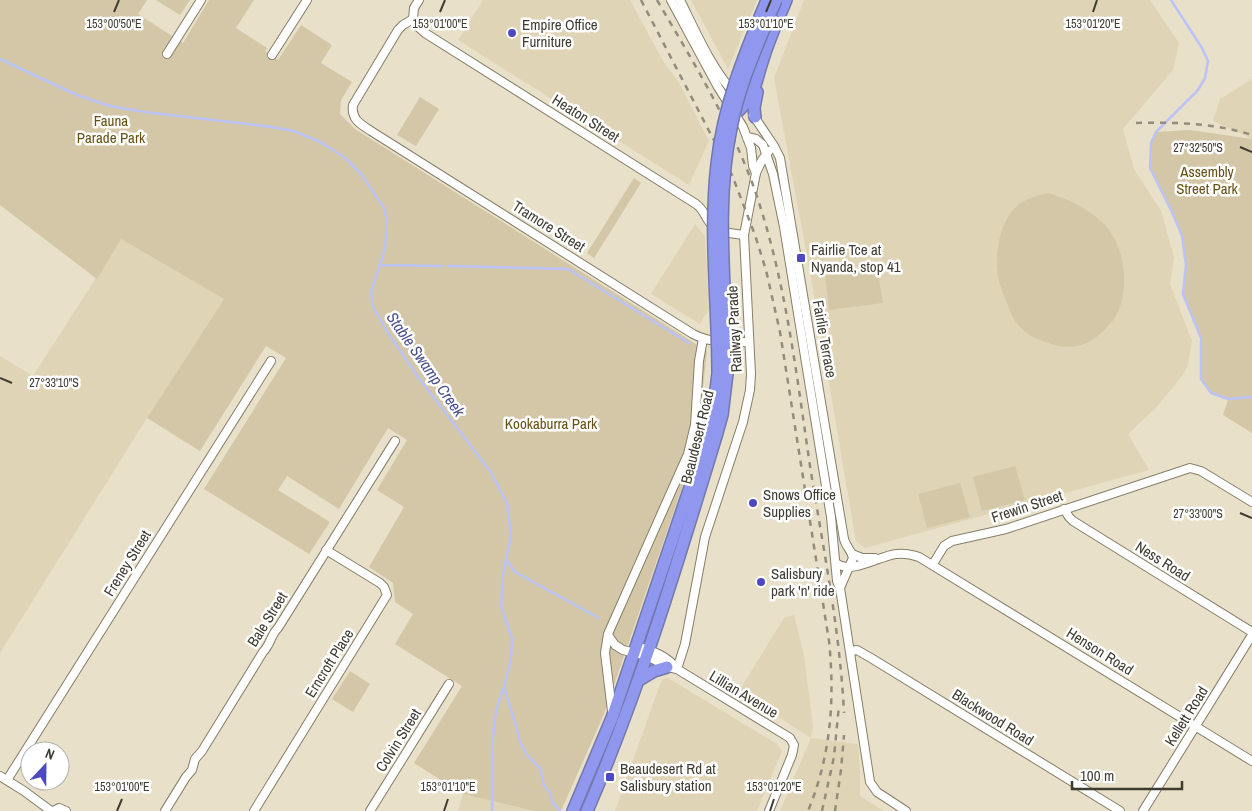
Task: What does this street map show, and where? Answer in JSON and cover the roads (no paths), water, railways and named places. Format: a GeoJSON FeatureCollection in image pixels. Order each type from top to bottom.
{"type":"FeatureCollection","features":[{"type":"Feature","properties":{"kind":"highway","name":"Beaudesert Road"},"geometry":{"type":"LineString","coordinates":[[573,811],[612,718],[708,437],[723,374],[714,222],[717,162],[730,98],[766,0]]}},
{"type":"Feature","properties":{"kind":"highway","name":"Beaudesert Road"},"geometry":{"type":"LineString","coordinates":[[588,808],[639,680],[722,415],[722,196],[725,164],[739,94],[776,0]]}},
{"type":"Feature","properties":{"kind":"highway"},"geometry":{"type":"LineString","coordinates":[[755,117],[756,85],[762,60],[786,0]]}},
{"type":"Feature","properties":{"kind":"highway"},"geometry":{"type":"LineString","coordinates":[[743,103],[746,90],[770,28],[776,25]]}},
{"type":"Feature","properties":{"kind":"highway"},"geometry":{"type":"LineString","coordinates":[[735,114],[743,103],[751,97],[756,85]]}},
{"type":"Feature","properties":{"kind":"highway"},"geometry":{"type":"LineString","coordinates":[[639,680],[654,671],[672,668]]}},
{"type":"Feature","properties":{"kind":"street"},"geometry":{"type":"LineString","coordinates":[[167,54],[201,0]]}},
{"type":"Feature","properties":{"kind":"street"},"geometry":{"type":"LineString","coordinates":[[272,55],[307,0]]}},
{"type":"Feature","properties":{"kind":"street"},"geometry":{"type":"LineString","coordinates":[[413,20],[414,8],[419,0]]}},
{"type":"Feature","properties":{"kind":"street","name":"Railway Parade"},"geometry":{"type":"LineString","coordinates":[[671,0],[718,87],[743,127],[751,148],[753,166],[756,173],[744,235],[751,374],[748,405],[705,537],[684,653],[672,668]]}},
{"type":"Feature","properties":{"kind":"street"},"geometry":{"type":"LineString","coordinates":[[680,0],[718,74],[743,103]]}},
{"type":"Feature","properties":{"kind":"street","name":"Tramore Street"},"geometry":{"type":"LineString","coordinates":[[413,20],[402,25],[398,30],[352,105],[355,119],[703,339],[749,342]]}},
{"type":"Feature","properties":{"kind":"street","name":"Heaton Street"},"geometry":{"type":"LineString","coordinates":[[413,20],[425,33],[696,204],[703,210],[708,221],[716,228],[723,232],[744,235]]}},
{"type":"Feature","properties":{"kind":"street","name":"Fairlie Terrace"},"geometry":{"type":"LineString","coordinates":[[743,103],[755,117],[780,158],[844,539],[847,548],[852,554]]}},
{"type":"Feature","properties":{"kind":"street"},"geometry":{"type":"LineString","coordinates":[[747,137],[759,141],[767,154]]}},
{"type":"Feature","properties":{"kind":"street"},"geometry":{"type":"LineString","coordinates":[[756,173],[774,146]]}},
{"type":"Feature","properties":{"kind":"street","name":"Fairlie Terrace"},"geometry":{"type":"LineString","coordinates":[[767,154],[784,228],[805,354],[831,517],[837,581],[840,588],[868,775],[874,789],[906,811]]}},
{"type":"Feature","properties":{"kind":"street","name":"Beaudesert Road"},"geometry":{"type":"LineString","coordinates":[[612,718],[605,653],[608,634],[688,454],[697,406],[703,339]]}},
{"type":"Feature","properties":{"kind":"street","name":"Freney Street"},"geometry":{"type":"LineString","coordinates":[[3,778],[271,361]]}},
{"type":"Feature","properties":{"kind":"street","name":"Bale Street"},"geometry":{"type":"LineString","coordinates":[[165,811],[192,770],[195,759],[202,751],[263,652],[269,646],[271,636],[278,628],[395,441]]}},
{"type":"Feature","properties":{"kind":"street","name":"Frewin Street"},"geometry":{"type":"LineString","coordinates":[[933,564],[944,546],[952,541],[1006,528],[1186,470],[1196,469],[1201,471],[1252,502]]}},
{"type":"Feature","properties":{"kind":"street","name":"Ness Road"},"geometry":{"type":"LineString","coordinates":[[1064,509],[1073,521],[1252,633]]}},
{"type":"Feature","properties":{"kind":"street","name":"Erncroft Place"},"geometry":{"type":"LineString","coordinates":[[254,811],[387,595],[380,583],[326,550]]}},
{"type":"Feature","properties":{"kind":"street"},"geometry":{"type":"LineString","coordinates":[[840,588],[850,567],[853,558],[852,554],[862,558],[876,559]]}},
{"type":"Feature","properties":{"kind":"street"},"geometry":{"type":"LineString","coordinates":[[836,563],[841,566],[850,567],[894,554],[911,554],[933,564]]}},
{"type":"Feature","properties":{"kind":"street","name":"Henson Road"},"geometry":{"type":"LineString","coordinates":[[933,564],[1252,761]]}},
{"type":"Feature","properties":{"kind":"street","name":"Kellett Road"},"geometry":{"type":"LineString","coordinates":[[1143,811],[1252,633]]}},
{"type":"Feature","properties":{"kind":"street"},"geometry":{"type":"LineString","coordinates":[[608,634],[615,645],[623,650],[635,649]]}},
{"type":"Feature","properties":{"kind":"street","name":"Lillian Avenue"},"geometry":{"type":"LineString","coordinates":[[635,649],[648,653],[790,738],[794,745],[792,755],[769,811]]}},
{"type":"Feature","properties":{"kind":"street","name":"Blackwood Road"},"geometry":{"type":"LineString","coordinates":[[850,651],[857,650],[871,658],[1120,811]]}},
{"type":"Feature","properties":{"kind":"street","name":"Colvin Street"},"geometry":{"type":"LineString","coordinates":[[370,811],[449,684]]}},
{"type":"Feature","properties":{"kind":"street"},"geometry":{"type":"LineString","coordinates":[[3,778],[52,811],[59,808],[66,811]]}},
{"type":"Feature","properties":{"kind":"waterway"},"geometry":{"type":"LineString","coordinates":[[1171,0],[1202,48],[1208,61],[1205,78],[1198,90],[1156,132],[1151,143],[1150,168],[1182,236],[1186,265],[1183,294],[1201,338],[1201,379],[1211,393],[1228,399],[1252,397]]}},
{"type":"Feature","properties":{"kind":"waterway","name":"Stable Swamp Creek"},"geometry":{"type":"LineString","coordinates":[[0,59],[77,95],[110,106],[294,131],[320,142],[344,157],[361,174],[384,208],[387,221],[385,249],[371,292],[373,306],[386,330],[418,377],[490,471],[507,503],[511,535],[503,575],[501,606],[512,639],[511,659],[504,687],[520,742],[527,755],[540,768],[544,785],[550,793],[553,804],[560,810]]}},
{"type":"Feature","properties":{"kind":"waterway"},"geometry":{"type":"LineString","coordinates":[[379,265],[442,266]]}},
{"type":"Feature","properties":{"kind":"waterway"},"geometry":{"type":"LineString","coordinates":[[448,266],[568,269],[689,343]]}},
{"type":"Feature","properties":{"kind":"waterway"},"geometry":{"type":"LineString","coordinates":[[506,560],[515,572],[599,618]]}},
{"type":"Feature","properties":{"kind":"waterway"},"geometry":{"type":"LineString","coordinates":[[492,811],[493,733],[498,703],[503,689]]}},
{"type":"Feature","properties":{"kind":"railway"},"geometry":{"type":"LineString","coordinates":[[641,0],[732,175],[766,270],[780,332],[831,663],[831,706],[826,748],[822,769],[808,811]]}},
{"type":"Feature","properties":{"kind":"railway"},"geometry":{"type":"LineString","coordinates":[[657,0],[733,137],[753,185],[764,219],[781,288],[794,359],[839,651],[844,713]]}},
{"type":"Feature","properties":{"kind":"railway"},"geometry":{"type":"LineString","coordinates":[[1136,123],[1194,124],[1252,135]]}},
{"type":"Feature","properties":{"kind":"railway"},"geometry":{"type":"LineString","coordinates":[[822,811],[834,757],[839,705]]}},
{"type":"Feature","properties":{"kind":"railway"},"geometry":{"type":"LineString","coordinates":[[835,811],[844,735]]}},
{"type":"Feature","properties":{"kind":"place","name":"Empire Office Furniture"},"geometry":{"type":"Point","coordinates":[512,33]}},
{"type":"Feature","properties":{"kind":"place","name":"Fairlie Tce at Nyanda, stop 41"},"geometry":{"type":"Point","coordinates":[801,258]}},
{"type":"Feature","properties":{"kind":"place","name":"Snows Office Supplies"},"geometry":{"type":"Point","coordinates":[753,503]}},
{"type":"Feature","properties":{"kind":"place","name":"Salisbury park 'n' ride"},"geometry":{"type":"Point","coordinates":[761,582]}},
{"type":"Feature","properties":{"kind":"place","name":"Beaudesert Rd at Salisbury station"},"geometry":{"type":"Point","coordinates":[610,777]}},
{"type":"Feature","properties":{"kind":"park label","name":"Fauna Parade Park"},"geometry":{"type":"Point","coordinates":[111,128]}},
{"type":"Feature","properties":{"kind":"park label","name":"Assembly Street Park"},"geometry":{"type":"Point","coordinates":[1207,180]}},
{"type":"Feature","properties":{"kind":"park label","name":"Kookaburra Park"},"geometry":{"type":"Point","coordinates":[551,423]}}]}
